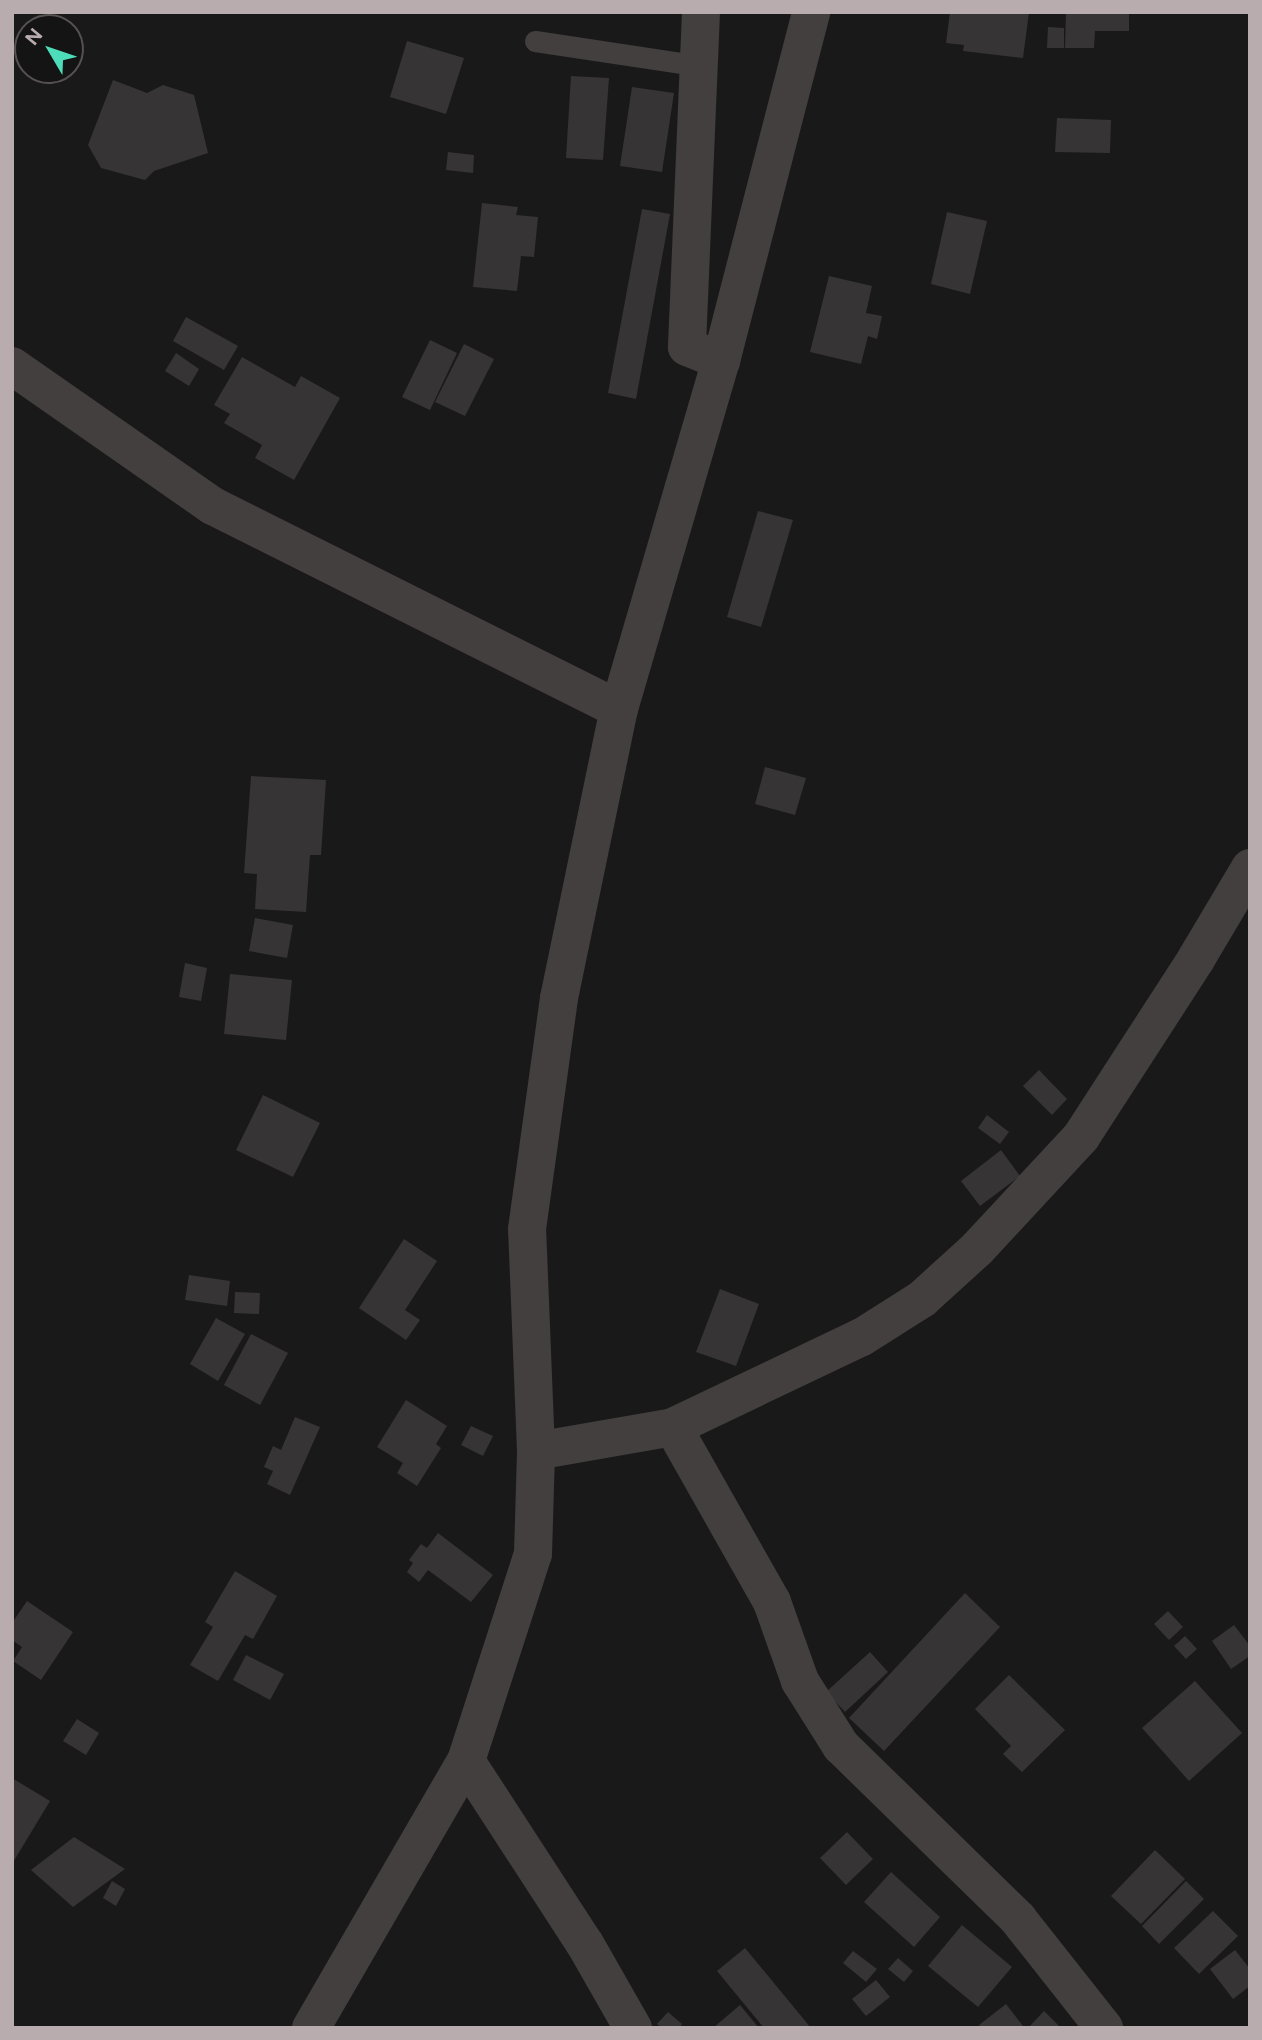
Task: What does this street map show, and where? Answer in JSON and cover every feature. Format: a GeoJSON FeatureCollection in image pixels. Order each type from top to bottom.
{"type":"FeatureCollection","features":[{"type":"Feature","properties":{"kind":"street"},"geometry":{"type":"LineString","coordinates":[[701,12],[687,346],[721,361]]}},
{"type":"Feature","properties":{"kind":"street"},"geometry":{"type":"LineString","coordinates":[[311,2028],[466,1761],[533,1554],[536,1451],[527,1229],[559,999],[619,709],[721,361],[811,12]]}},
{"type":"Feature","properties":{"kind":"street"},"geometry":{"type":"LineString","coordinates":[[12,366],[213,506],[619,709]]}},
{"type":"Feature","properties":{"kind":"street"},"geometry":{"type":"LineString","coordinates":[[536,1451],[673,1427],[862,1337],[922,1298],[977,1250],[1081,1137],[1196,958],[1250,868]]}},
{"type":"Feature","properties":{"kind":"street"},"geometry":{"type":"LineString","coordinates":[[673,1427],[772,1602],[800,1681],[841,1746],[1018,1919],[1104,2028]]}},
{"type":"Feature","properties":{"kind":"street"},"geometry":{"type":"LineString","coordinates":[[466,1761],[585,1944],[633,2028]]}},
{"type":"Feature","properties":{"kind":"lane"},"geometry":{"type":"LineString","coordinates":[[535,41],[700,66]]}},
{"type":"Feature","properties":{"kind":"building"},"geometry":{"type":"Polygon","coordinates":[[[950,12],[1029,12],[1023,58],[963,51],[964,45],[946,43],[950,12]]]}},
{"type":"Feature","properties":{"kind":"building"},"geometry":{"type":"Polygon","coordinates":[[[1066,12],[1129,12],[1129,31],[1095,31],[1094,48],[1065,48],[1066,12]]]}},
{"type":"Feature","properties":{"kind":"building"},"geometry":{"type":"Polygon","coordinates":[[[1048,27],[1064,28],[1064,48],[1047,48],[1048,27]]]}},
{"type":"Feature","properties":{"kind":"building"},"geometry":{"type":"Polygon","coordinates":[[[407,41],[464,58],[446,114],[390,97],[407,41]]]}},
{"type":"Feature","properties":{"kind":"building"},"geometry":{"type":"Polygon","coordinates":[[[571,76],[609,78],[603,160],[566,158],[571,76]]]}},
{"type":"Feature","properties":{"kind":"building"},"geometry":{"type":"Polygon","coordinates":[[[113,80],[147,93],[163,85],[194,95],[208,153],[154,171],[145,180],[101,168],[88,145],[113,80]]]}},
{"type":"Feature","properties":{"kind":"building"},"geometry":{"type":"Polygon","coordinates":[[[632,87],[674,93],[662,172],[620,166],[632,87]]]}},
{"type":"Feature","properties":{"kind":"building"},"geometry":{"type":"Polygon","coordinates":[[[1057,118],[1111,120],[1110,153],[1055,152],[1057,118]]]}},
{"type":"Feature","properties":{"kind":"building"},"geometry":{"type":"Polygon","coordinates":[[[448,152],[474,155],[473,173],[446,170],[448,152]]]}},
{"type":"Feature","properties":{"kind":"building"},"geometry":{"type":"Polygon","coordinates":[[[482,203],[518,207],[516,215],[538,217],[534,257],[521,256],[517,291],[473,287],[482,203]]]}},
{"type":"Feature","properties":{"kind":"building"},"geometry":{"type":"Polygon","coordinates":[[[642,209],[670,214],[636,399],[608,393],[642,209]]]}},
{"type":"Feature","properties":{"kind":"building"},"geometry":{"type":"Polygon","coordinates":[[[947,212],[987,221],[970,294],[931,284],[947,212]]]}},
{"type":"Feature","properties":{"kind":"building"},"geometry":{"type":"Polygon","coordinates":[[[829,276],[872,286],[866,313],[882,316],[877,339],[868,336],[861,364],[810,352],[829,276]]]}},
{"type":"Feature","properties":{"kind":"building"},"geometry":{"type":"Polygon","coordinates":[[[186,317],[238,346],[224,370],[173,341],[186,317]]]}},
{"type":"Feature","properties":{"kind":"building"},"geometry":{"type":"Polygon","coordinates":[[[430,340],[457,353],[430,410],[402,397],[430,340]]]}},
{"type":"Feature","properties":{"kind":"building"},"geometry":{"type":"Polygon","coordinates":[[[464,344],[494,359],[465,416],[435,402],[464,344]]]}},
{"type":"Feature","properties":{"kind":"building"},"geometry":{"type":"Polygon","coordinates":[[[176,353],[199,369],[189,386],[165,371],[176,353]]]}},
{"type":"Feature","properties":{"kind":"building"},"geometry":{"type":"Polygon","coordinates":[[[242,357],[295,387],[301,376],[340,398],[294,480],[255,458],[262,445],[224,423],[230,414],[214,405],[242,357]]]}},
{"type":"Feature","properties":{"kind":"building"},"geometry":{"type":"Polygon","coordinates":[[[758,511],[793,520],[761,627],[727,617],[758,511]]]}},
{"type":"Feature","properties":{"kind":"building"},"geometry":{"type":"Polygon","coordinates":[[[765,767],[806,778],[795,815],[755,804],[765,767]]]}},
{"type":"Feature","properties":{"kind":"building"},"geometry":{"type":"Polygon","coordinates":[[[251,776],[326,780],[321,855],[310,855],[306,912],[255,909],[257,874],[244,873],[251,776]]]}},
{"type":"Feature","properties":{"kind":"building"},"geometry":{"type":"Polygon","coordinates":[[[255,918],[293,925],[287,958],[249,951],[255,918]]]}},
{"type":"Feature","properties":{"kind":"building"},"geometry":{"type":"Polygon","coordinates":[[[185,963],[207,968],[201,1001],[179,997],[185,963]]]}},
{"type":"Feature","properties":{"kind":"building"},"geometry":{"type":"Polygon","coordinates":[[[230,974],[292,980],[286,1040],[224,1034],[230,974]]]}},
{"type":"Feature","properties":{"kind":"building"},"geometry":{"type":"Polygon","coordinates":[[[1039,1070],[1067,1099],[1052,1115],[1023,1086],[1039,1070]]]}},
{"type":"Feature","properties":{"kind":"building"},"geometry":{"type":"Polygon","coordinates":[[[263,1095],[320,1123],[293,1177],[236,1150],[263,1095]]]}},
{"type":"Feature","properties":{"kind":"building"},"geometry":{"type":"Polygon","coordinates":[[[987,1115],[1009,1132],[1000,1144],[978,1128],[987,1115]]]}},
{"type":"Feature","properties":{"kind":"building"},"geometry":{"type":"Polygon","coordinates":[[[1001,1150],[1020,1176],[980,1206],[961,1181],[1001,1150]]]}},
{"type":"Feature","properties":{"kind":"building"},"geometry":{"type":"Polygon","coordinates":[[[404,1239],[437,1261],[405,1310],[420,1320],[406,1340],[359,1308],[404,1239]]]}},
{"type":"Feature","properties":{"kind":"building"},"geometry":{"type":"Polygon","coordinates":[[[189,1275],[230,1281],[227,1306],[185,1300],[189,1275]]]}},
{"type":"Feature","properties":{"kind":"building"},"geometry":{"type":"Polygon","coordinates":[[[720,1289],[759,1304],[736,1366],[696,1352],[720,1289]]]}},
{"type":"Feature","properties":{"kind":"building"},"geometry":{"type":"Polygon","coordinates":[[[235,1292],[260,1293],[259,1314],[234,1313],[235,1292]]]}},
{"type":"Feature","properties":{"kind":"building"},"geometry":{"type":"Polygon","coordinates":[[[216,1318],[245,1334],[218,1381],[190,1364],[216,1318]]]}},
{"type":"Feature","properties":{"kind":"building"},"geometry":{"type":"Polygon","coordinates":[[[251,1334],[288,1353],[260,1405],[224,1385],[251,1334]]]}},
{"type":"Feature","properties":{"kind":"building"},"geometry":{"type":"Polygon","coordinates":[[[406,1400],[447,1426],[436,1444],[441,1448],[417,1486],[397,1473],[403,1463],[377,1447],[406,1400]]]}},
{"type":"Feature","properties":{"kind":"building"},"geometry":{"type":"Polygon","coordinates":[[[295,1417],[320,1427],[290,1495],[267,1484],[273,1471],[264,1467],[273,1446],[281,1450],[295,1417]]]}},
{"type":"Feature","properties":{"kind":"building"},"geometry":{"type":"Polygon","coordinates":[[[471,1426],[493,1436],[483,1456],[461,1445],[471,1426]]]}},
{"type":"Feature","properties":{"kind":"building"},"geometry":{"type":"Polygon","coordinates":[[[438,1533],[493,1575],[471,1602],[428,1570],[419,1582],[407,1572],[413,1563],[409,1560],[421,1544],[427,1548],[438,1533]]]}},
{"type":"Feature","properties":{"kind":"building"},"geometry":{"type":"Polygon","coordinates":[[[235,1571],[277,1596],[253,1639],[245,1635],[218,1681],[190,1665],[213,1627],[205,1622],[235,1571]]]}},
{"type":"Feature","properties":{"kind":"building"},"geometry":{"type":"Polygon","coordinates":[[[965,1593],[1000,1627],[884,1751],[849,1718],[965,1593]]]}},
{"type":"Feature","properties":{"kind":"building"},"geometry":{"type":"Polygon","coordinates":[[[27,1601],[73,1632],[41,1680],[13,1661],[22,1647],[12,1640],[12,1623],[27,1601]]]}},
{"type":"Feature","properties":{"kind":"building"},"geometry":{"type":"Polygon","coordinates":[[[1168,1611],[1183,1627],[1169,1640],[1154,1624],[1168,1611]]]}},
{"type":"Feature","properties":{"kind":"building"},"geometry":{"type":"Polygon","coordinates":[[[1234,1625],[1250,1646],[1250,1656],[1231,1669],[1212,1641],[1234,1625]]]}},
{"type":"Feature","properties":{"kind":"building"},"geometry":{"type":"Polygon","coordinates":[[[1185,1636],[1197,1649],[1186,1659],[1174,1646],[1185,1636]]]}},
{"type":"Feature","properties":{"kind":"building"},"geometry":{"type":"Polygon","coordinates":[[[870,1652],[888,1672],[845,1712],[826,1692],[870,1652]]]}},
{"type":"Feature","properties":{"kind":"building"},"geometry":{"type":"Polygon","coordinates":[[[246,1655],[284,1674],[270,1700],[233,1680],[246,1655]]]}},
{"type":"Feature","properties":{"kind":"building"},"geometry":{"type":"Polygon","coordinates":[[[1009,1675],[1065,1730],[1022,1772],[1003,1754],[1011,1746],[975,1709],[1009,1675]]]}},
{"type":"Feature","properties":{"kind":"building"},"geometry":{"type":"Polygon","coordinates":[[[1195,1681],[1242,1733],[1189,1781],[1142,1728],[1195,1681]]]}},
{"type":"Feature","properties":{"kind":"building"},"geometry":{"type":"Polygon","coordinates":[[[77,1719],[99,1733],[86,1755],[63,1741],[77,1719]]]}},
{"type":"Feature","properties":{"kind":"building"},"geometry":{"type":"Polygon","coordinates":[[[12,1778],[50,1801],[12,1864],[12,1778]]]}},
{"type":"Feature","properties":{"kind":"building"},"geometry":{"type":"Polygon","coordinates":[[[847,1832],[873,1859],[846,1885],[820,1858],[847,1832]]]}},
{"type":"Feature","properties":{"kind":"building"},"geometry":{"type":"Polygon","coordinates":[[[74,1837],[125,1869],[73,1907],[31,1870],[74,1837]]]}},
{"type":"Feature","properties":{"kind":"building"},"geometry":{"type":"Polygon","coordinates":[[[1155,1850],[1185,1879],[1141,1924],[1111,1896],[1155,1850]]]}},
{"type":"Feature","properties":{"kind":"building"},"geometry":{"type":"Polygon","coordinates":[[[891,1872],[940,1917],[914,1947],[864,1902],[891,1872]]]}},
{"type":"Feature","properties":{"kind":"building"},"geometry":{"type":"Polygon","coordinates":[[[112,1881],[125,1889],[116,1906],[103,1898],[112,1881]]]}},
{"type":"Feature","properties":{"kind":"building"},"geometry":{"type":"Polygon","coordinates":[[[1186,1881],[1204,1899],[1159,1944],[1142,1926],[1186,1881]]]}},
{"type":"Feature","properties":{"kind":"building"},"geometry":{"type":"Polygon","coordinates":[[[1213,1911],[1238,1936],[1199,1974],[1174,1948],[1213,1911]]]}},
{"type":"Feature","properties":{"kind":"building"},"geometry":{"type":"Polygon","coordinates":[[[962,1925],[1012,1967],[978,2007],[928,1966],[962,1925]]]}},
{"type":"Feature","properties":{"kind":"building"},"geometry":{"type":"Polygon","coordinates":[[[745,1948],[811,2028],[764,2028],[717,1971],[745,1948]]]}},
{"type":"Feature","properties":{"kind":"building"},"geometry":{"type":"Polygon","coordinates":[[[1235,1950],[1250,1969],[1250,1986],[1233,1999],[1210,1969],[1235,1950]]]}},
{"type":"Feature","properties":{"kind":"building"},"geometry":{"type":"Polygon","coordinates":[[[853,1951],[877,1969],[866,1982],[843,1963],[853,1951]]]}},
{"type":"Feature","properties":{"kind":"building"},"geometry":{"type":"Polygon","coordinates":[[[898,1958],[913,1971],[904,1982],[888,1969],[898,1958]]]}},
{"type":"Feature","properties":{"kind":"building"},"geometry":{"type":"Polygon","coordinates":[[[876,1980],[890,1997],[866,2016],[852,1999],[876,1980]]]}},
{"type":"Feature","properties":{"kind":"building"},"geometry":{"type":"Polygon","coordinates":[[[1006,2004],[1023,2026],[981,2028],[979,2025],[1006,2004]]]}},
{"type":"Feature","properties":{"kind":"building"},"geometry":{"type":"Polygon","coordinates":[[[740,2005],[759,2028],[713,2028],[740,2005]]]}},
{"type":"Feature","properties":{"kind":"building"},"geometry":{"type":"Polygon","coordinates":[[[1044,2011],[1061,2028],[1028,2028],[1044,2011]]]}},
{"type":"Feature","properties":{"kind":"building"},"geometry":{"type":"Polygon","coordinates":[[[668,2012],[682,2024],[679,2028],[662,2028],[657,2024],[668,2012]]]}}]}
